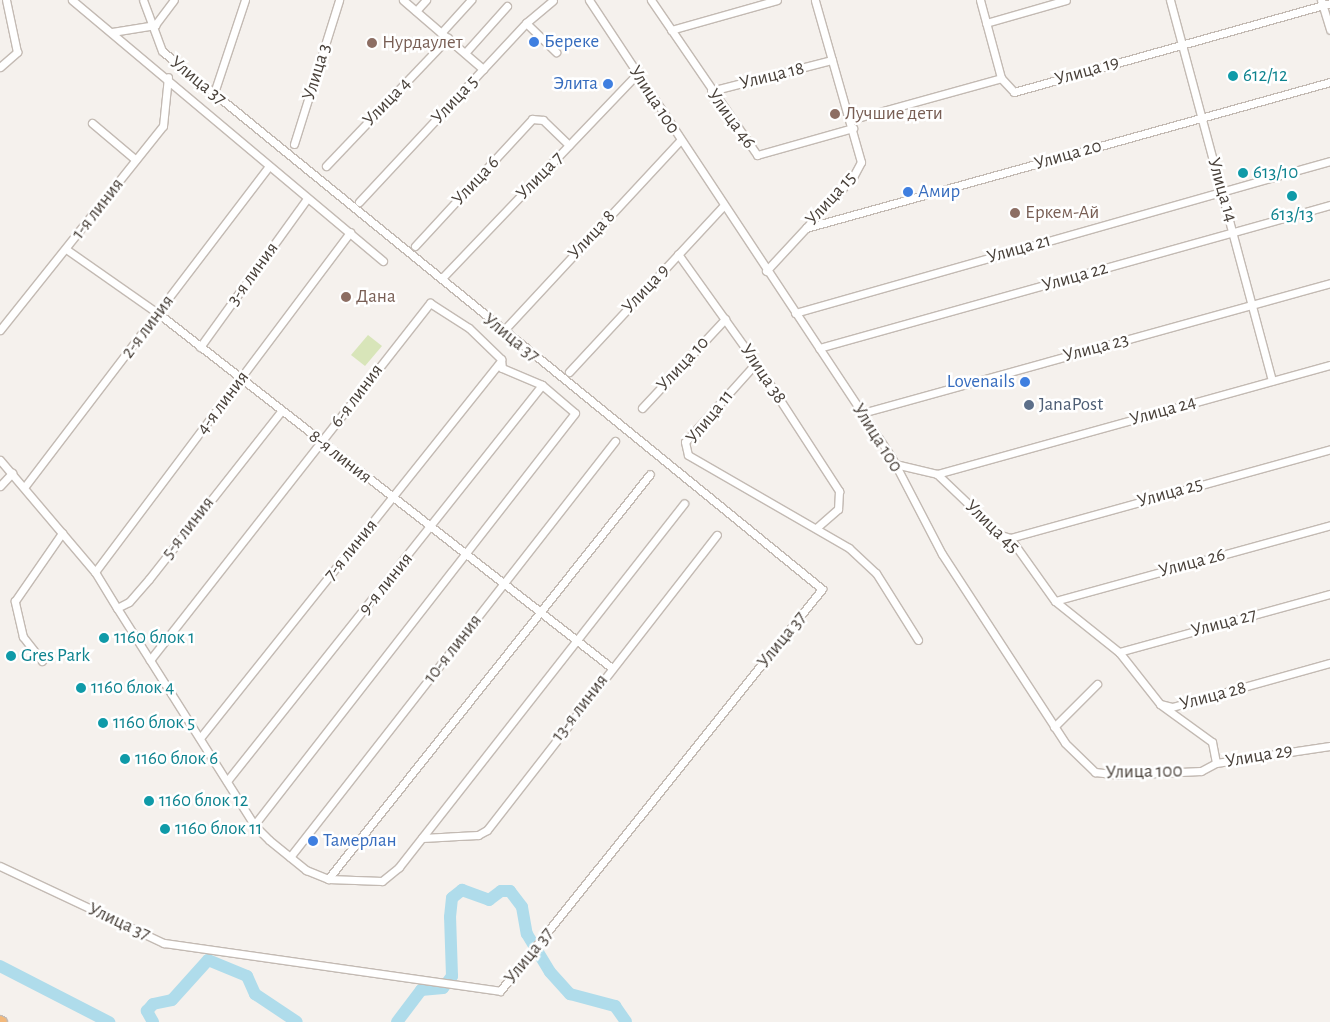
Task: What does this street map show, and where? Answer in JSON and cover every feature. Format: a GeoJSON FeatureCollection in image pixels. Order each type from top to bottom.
{"type":"FeatureCollection","features":[{"type":"Feature","properties":{"kind":"street"},"geometry":{"type":"LineString","coordinates":[[1,64],[17,52],[6,0]]}},
{"type":"Feature","properties":{"kind":"street"},"geometry":{"type":"LineString","coordinates":[[72,0],[168,77],[306,200],[350,232],[384,261]]}},
{"type":"Feature","properties":{"kind":"street","name":"Улица 37"},"geometry":{"type":"LineString","coordinates":[[0,866],[164,943],[500,992],[822,589],[162,51],[143,0]]}},
{"type":"Feature","properties":{"kind":"street"},"geometry":{"type":"LineString","coordinates":[[112,32],[155,25],[174,0]]}},
{"type":"Feature","properties":{"kind":"street"},"geometry":{"type":"LineString","coordinates":[[215,90],[245,0]]}},
{"type":"Feature","properties":{"kind":"street","name":"Улица 3"},"geometry":{"type":"LineString","coordinates":[[294,144],[339,0]]}},
{"type":"Feature","properties":{"kind":"street"},"geometry":{"type":"LineString","coordinates":[[403,0],[483,69]]}},
{"type":"Feature","properties":{"kind":"street"},"geometry":{"type":"LineString","coordinates":[[416,11],[426,0]]}},
{"type":"Feature","properties":{"kind":"street","name":"Улица 4"},"geometry":{"type":"LineString","coordinates":[[326,166],[445,36],[470,0]]}},
{"type":"Feature","properties":{"kind":"street","name":"Улица 5"},"geometry":{"type":"LineString","coordinates":[[359,202],[526,23],[553,0]]}},
{"type":"Feature","properties":{"kind":"street","name":"Улица 100"},"geometry":{"type":"LineString","coordinates":[[589,0],[680,141],[895,464],[942,554],[1054,727],[1095,772],[1118,775],[1201,771],[1216,763]]}},
{"type":"Feature","properties":{"kind":"street","name":"Улица 46"},"geometry":{"type":"LineString","coordinates":[[651,0],[711,92],[758,155],[853,128]]}},
{"type":"Feature","properties":{"kind":"street"},"geometry":{"type":"LineString","coordinates":[[671,30],[777,0]]}},
{"type":"Feature","properties":{"kind":"street","name":"Улица 15"},"geometry":{"type":"LineString","coordinates":[[766,271],[859,169],[860,154],[815,0]]}},
{"type":"Feature","properties":{"kind":"street"},"geometry":{"type":"LineString","coordinates":[[850,120],[1001,78],[980,0]]}},
{"type":"Feature","properties":{"kind":"street"},"geometry":{"type":"LineString","coordinates":[[986,23],[1066,0]]}},
{"type":"Feature","properties":{"kind":"street","name":"Улица 14"},"geometry":{"type":"LineString","coordinates":[[1170,0],[1180,45],[1254,304],[1272,381]]}},
{"type":"Feature","properties":{"kind":"street"},"geometry":{"type":"LineString","coordinates":[[1325,3],[1330,30]]}},
{"type":"Feature","properties":{"kind":"street","name":"Улица 19"},"geometry":{"type":"LineString","coordinates":[[1001,78],[1014,92],[1325,3]]}},
{"type":"Feature","properties":{"kind":"street"},"geometry":{"type":"LineString","coordinates":[[465,53],[508,6]]}},
{"type":"Feature","properties":{"kind":"street"},"geometry":{"type":"LineString","coordinates":[[526,23],[556,52]]}},
{"type":"Feature","properties":{"kind":"street","name":"Улица 18"},"geometry":{"type":"LineString","coordinates":[[711,92],[832,60]]}},
{"type":"Feature","properties":{"kind":"street","name":"Улица 7"},"geometry":{"type":"LineString","coordinates":[[443,277],[637,74]]}},
{"type":"Feature","properties":{"kind":"street","name":"1-я линия"},"geometry":{"type":"LineString","coordinates":[[0,330],[163,126],[168,77]]}},
{"type":"Feature","properties":{"kind":"street","name":"Улица 20"},"geometry":{"type":"LineString","coordinates":[[806,228],[1330,82]]}},
{"type":"Feature","properties":{"kind":"street","name":"Улица 6"},"geometry":{"type":"LineString","coordinates":[[415,246],[537,116],[570,145]]}},
{"type":"Feature","properties":{"kind":"street"},"geometry":{"type":"LineString","coordinates":[[92,123],[136,160]]}},
{"type":"Feature","properties":{"kind":"street","name":"Улица 8"},"geometry":{"type":"LineString","coordinates":[[505,328],[680,141]]}},
{"type":"Feature","properties":{"kind":"street","name":"Улица 21"},"geometry":{"type":"LineString","coordinates":[[795,313],[1330,160]]}},
{"type":"Feature","properties":{"kind":"street","name":"2-я линия"},"geometry":{"type":"LineString","coordinates":[[26,485],[158,314],[268,166]]}},
{"type":"Feature","properties":{"kind":"street","name":"3-я линия"},"geometry":{"type":"LineString","coordinates":[[200,347],[306,200]]}},
{"type":"Feature","properties":{"kind":"street","name":"Улица 22"},"geometry":{"type":"LineString","coordinates":[[819,348],[1330,205]]}},
{"type":"Feature","properties":{"kind":"street","name":"Улица 9"},"geometry":{"type":"LineString","coordinates":[[569,372],[723,206]]}},
{"type":"Feature","properties":{"kind":"street","name":"4-я линия"},"geometry":{"type":"LineString","coordinates":[[95,572],[241,380],[350,232]]}},
{"type":"Feature","properties":{"kind":"street","name":"8-я линия"},"geometry":{"type":"LineString","coordinates":[[66,249],[158,314],[321,443],[432,527],[538,613],[612,668]]}},
{"type":"Feature","properties":{"kind":"street","name":"Улица 38"},"geometry":{"type":"LineString","coordinates":[[678,254],[756,363],[841,498],[838,509],[816,528]]}},
{"type":"Feature","properties":{"kind":"street","name":"Улица 23"},"geometry":{"type":"LineString","coordinates":[[862,413],[1330,283]]}},
{"type":"Feature","properties":{"kind":"street","name":"6-я линия"},"geometry":{"type":"LineString","coordinates":[[150,660],[430,303],[469,328],[512,375],[542,385],[575,413],[464,553]]}},
{"type":"Feature","properties":{"kind":"street","name":"Улица 10"},"geometry":{"type":"LineString","coordinates":[[642,408],[725,319]]}},
{"type":"Feature","properties":{"kind":"street","name":"7-я линия"},"geometry":{"type":"LineString","coordinates":[[200,738],[501,362]]}},
{"type":"Feature","properties":{"kind":"street","name":"Улица 11"},"geometry":{"type":"LineString","coordinates":[[756,363],[684,448],[688,455],[816,528]]}},
{"type":"Feature","properties":{"kind":"street","name":"Улица 24"},"geometry":{"type":"LineString","coordinates":[[938,474],[1330,365]]}},
{"type":"Feature","properties":{"kind":"street","name":"9-я линия"},"geometry":{"type":"LineString","coordinates":[[227,781],[432,527],[542,385]]}},
{"type":"Feature","properties":{"kind":"street","name":"5-я линия"},"geometry":{"type":"LineString","coordinates":[[117,608],[129,602],[149,579],[282,411]]}},
{"type":"Feature","properties":{"kind":"street","name":"10-я линия"},"geometry":{"type":"LineString","coordinates":[[290,857],[615,440]]}},
{"type":"Feature","properties":{"kind":"street","name":"Улица 25"},"geometry":{"type":"LineString","coordinates":[[1010,538],[1330,448]]}},
{"type":"Feature","properties":{"kind":"street"},"geometry":{"type":"LineString","coordinates":[[0,460],[26,485],[62,533],[95,572],[254,825],[290,857],[328,879],[382,881],[422,838],[575,639],[684,503]]}},
{"type":"Feature","properties":{"kind":"street"},"geometry":{"type":"LineString","coordinates":[[895,464],[938,474]]}},
{"type":"Feature","properties":{"kind":"street"},"geometry":{"type":"LineString","coordinates":[[0,486],[12,473]]}},
{"type":"Feature","properties":{"kind":"street"},"geometry":{"type":"LineString","coordinates":[[328,879],[650,474]]}},
{"type":"Feature","properties":{"kind":"street","name":"Улица 45"},"geometry":{"type":"LineString","coordinates":[[938,474],[1001,535],[1010,538],[1055,601],[1118,652]]}},
{"type":"Feature","properties":{"kind":"street","name":"Улица 26"},"geometry":{"type":"LineString","coordinates":[[1055,601],[1330,525]]}},
{"type":"Feature","properties":{"kind":"street"},"geometry":{"type":"LineString","coordinates":[[816,528],[849,548],[876,573],[918,640]]}},
{"type":"Feature","properties":{"kind":"street"},"geometry":{"type":"LineString","coordinates":[[42,661],[23,637],[15,601],[62,533]]}},
{"type":"Feature","properties":{"kind":"street","name":"13-я линия"},"geometry":{"type":"LineString","coordinates":[[422,838],[483,834],[717,535]]}},
{"type":"Feature","properties":{"kind":"street"},"geometry":{"type":"LineString","coordinates":[[254,825],[464,553]]}},
{"type":"Feature","properties":{"kind":"street","name":"Улица 27"},"geometry":{"type":"LineString","coordinates":[[1118,652],[1330,594]]}},
{"type":"Feature","properties":{"kind":"street","name":"Улица 28"},"geometry":{"type":"LineString","coordinates":[[1118,652],[1160,704],[1172,707],[1330,663]]}},
{"type":"Feature","properties":{"kind":"street"},"geometry":{"type":"LineString","coordinates":[[1054,727],[1098,684]]}},
{"type":"Feature","properties":{"kind":"street","name":"Улица 29"},"geometry":{"type":"LineString","coordinates":[[1160,704],[1212,742],[1216,763],[1330,746]]}},
{"type":"Feature","properties":{"kind":"green space"},"geometry":{"type":"Polygon","coordinates":[[[368,335],[382,346],[365,366],[351,355],[368,335]]]}},
{"type":"Feature","properties":{"kind":"waterway"},"geometry":{"type":"LineString","coordinates":[[397,1022],[421,990],[443,988],[452,976],[450,917],[452,898],[462,890],[489,900],[501,891],[510,891],[522,907],[527,934],[550,972],[570,994],[615,1006],[626,1022]]}},
{"type":"Feature","properties":{"kind":"waterway"},"geometry":{"type":"LineString","coordinates":[[153,1022],[147,1011],[153,1004],[172,1000],[208,960],[247,976],[255,994],[297,1022]]}},
{"type":"Feature","properties":{"kind":"waterway"},"geometry":{"type":"LineString","coordinates":[[0,966],[109,1022]]}},
{"type":"Feature","properties":{"kind":"place","name":"Береке"},"geometry":{"type":"Point","coordinates":[534,42]}},
{"type":"Feature","properties":{"kind":"place","name":"Нурдаулет"},"geometry":{"type":"Point","coordinates":[372,43]}},
{"type":"Feature","properties":{"kind":"place","name":"612/12"},"geometry":{"type":"Point","coordinates":[1233,76]}},
{"type":"Feature","properties":{"kind":"place","name":"Элита"},"geometry":{"type":"Point","coordinates":[608,84]}},
{"type":"Feature","properties":{"kind":"place","name":"Лучшие дети"},"geometry":{"type":"Point","coordinates":[835,114]}},
{"type":"Feature","properties":{"kind":"place","name":"613/10"},"geometry":{"type":"Point","coordinates":[1243,173]}},
{"type":"Feature","properties":{"kind":"place","name":"Амир"},"geometry":{"type":"Point","coordinates":[908,192]}},
{"type":"Feature","properties":{"kind":"place","name":"613/13"},"geometry":{"type":"Point","coordinates":[1292,196]}},
{"type":"Feature","properties":{"kind":"place","name":"Еркем-Ай"},"geometry":{"type":"Point","coordinates":[1015,213]}},
{"type":"Feature","properties":{"kind":"place","name":"Дана"},"geometry":{"type":"Point","coordinates":[346,297]}},
{"type":"Feature","properties":{"kind":"place","name":"Lovenails"},"geometry":{"type":"Point","coordinates":[1025,382]}},
{"type":"Feature","properties":{"kind":"place","name":"JanaPost"},"geometry":{"type":"Point","coordinates":[1029,405]}},
{"type":"Feature","properties":{"kind":"place","name":"1160 блок 1"},"geometry":{"type":"Point","coordinates":[104,638]}},
{"type":"Feature","properties":{"kind":"place","name":"Gres Park"},"geometry":{"type":"Point","coordinates":[11,656]}},
{"type":"Feature","properties":{"kind":"place","name":"1160 блок 4"},"geometry":{"type":"Point","coordinates":[81,688]}},
{"type":"Feature","properties":{"kind":"place","name":"1160 блок 5"},"geometry":{"type":"Point","coordinates":[103,723]}},
{"type":"Feature","properties":{"kind":"place","name":"1160 блок 6"},"geometry":{"type":"Point","coordinates":[125,759]}},
{"type":"Feature","properties":{"kind":"place","name":"1160 блок 12"},"geometry":{"type":"Point","coordinates":[149,801]}},
{"type":"Feature","properties":{"kind":"place","name":"1160 блок 11"},"geometry":{"type":"Point","coordinates":[165,829]}},
{"type":"Feature","properties":{"kind":"place","name":"Тамерлан"},"geometry":{"type":"Point","coordinates":[313,841]}}]}
